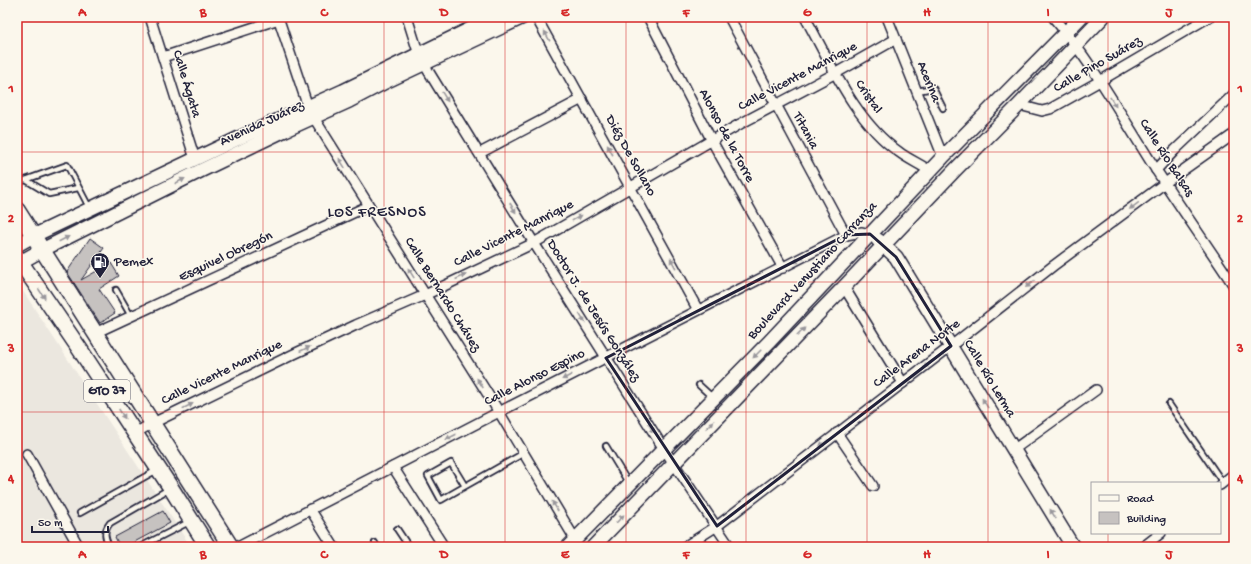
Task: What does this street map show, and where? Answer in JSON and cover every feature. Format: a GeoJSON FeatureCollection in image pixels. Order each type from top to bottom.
{"type":"FeatureCollection","features":[{"type":"Feature","properties":{"kind":"main road","name":"Avenida Juárez"},"geometry":{"type":"LineString","coordinates":[[421,60],[495,17]]}},
{"type":"Feature","properties":{"kind":"main road","name":"Avenida Juárez"},"geometry":{"type":"LineString","coordinates":[[17,245],[195,159],[311,112],[421,60],[523,17]]}},
{"type":"Feature","properties":{"kind":"main road","name":"Boulevard Venustiano Carranza"},"geometry":{"type":"LineString","coordinates":[[572,543],[768,342],[943,157],[1080,17]]}},
{"type":"Feature","properties":{"kind":"main road"},"geometry":{"type":"LineString","coordinates":[[593,547],[1076,46],[1102,17]]}},
{"type":"Feature","properties":{"kind":"main road","name":"Avenida Juárez"},"geometry":{"type":"LineString","coordinates":[[18,261],[283,131],[311,112]]}},
{"type":"Feature","properties":{"kind":"main road","name":"GTO 37"},"geometry":{"type":"LineString","coordinates":[[17,210],[231,547]]}},
{"type":"Feature","properties":{"kind":"main road","name":"Calle Río Lerma"},"geometry":{"type":"LineString","coordinates":[[870,234],[896,257],[1073,547]]}},
{"type":"Feature","properties":{"kind":"main road","name":"GTO 37"},"geometry":{"type":"LineString","coordinates":[[18,261],[79,348],[208,547]]}},
{"type":"Feature","properties":{"kind":"street","name":"Calle Ágata"},"geometry":{"type":"LineString","coordinates":[[150,17],[195,159]]}},
{"type":"Feature","properties":{"kind":"street","name":"Doctor J. de Jesús González"},"geometry":{"type":"LineString","coordinates":[[407,17],[421,60],[606,358],[664,449],[730,547]]}},
{"type":"Feature","properties":{"kind":"street","name":"Diéz De Sollano"},"geometry":{"type":"LineString","coordinates":[[536,17],[632,188],[698,310]]}},
{"type":"Feature","properties":{"kind":"street","name":"Alonso de la Torre"},"geometry":{"type":"LineString","coordinates":[[648,17],[712,141],[783,268]]}},
{"type":"Feature","properties":{"kind":"street","name":"Titania"},"geometry":{"type":"LineString","coordinates":[[729,17],[846,235]]}},
{"type":"Feature","properties":{"kind":"street","name":"Cristal"},"geometry":{"type":"LineString","coordinates":[[805,17],[859,112],[879,135],[898,152],[930,171]]}},
{"type":"Feature","properties":{"kind":"street","name":"Acerina"},"geometry":{"type":"LineString","coordinates":[[887,17],[943,157]]}},
{"type":"Feature","properties":{"kind":"street","name":"Calle Río Balsas"},"geometry":{"type":"LineString","coordinates":[[1053,17],[1066,32],[1100,81],[1156,170],[1234,286]]}},
{"type":"Feature","properties":{"kind":"street","name":"Calle Pino Suárez"},"geometry":{"type":"LineString","coordinates":[[1019,105],[1042,111],[1050,109],[1209,17]]}},
{"type":"Feature","properties":{"kind":"street"},"geometry":{"type":"LineString","coordinates":[[163,57],[278,18]]}},
{"type":"Feature","properties":{"kind":"street","name":"Calle Bernardo Chávez"},"geometry":{"type":"LineString","coordinates":[[278,18],[311,112],[368,206],[524,453],[572,543]]}},
{"type":"Feature","properties":{"kind":"street","name":"Calle Vicente Manrique"},"geometry":{"type":"LineString","coordinates":[[135,434],[153,423],[294,354],[534,243],[632,188],[740,124],[776,106],[896,39]]}},
{"type":"Feature","properties":{"kind":"street"},"geometry":{"type":"LineString","coordinates":[[1156,170],[1234,94]]}},
{"type":"Feature","properties":{"kind":"street"},"geometry":{"type":"LineString","coordinates":[[480,154],[582,99]]}},
{"type":"Feature","properties":{"kind":"street","name":"Calle Arena Norte"},"geometry":{"type":"LineString","coordinates":[[684,547],[717,526],[1053,266],[1234,134]]}},
{"type":"Feature","properties":{"kind":"street","name":"Esquivel Obregón"},"geometry":{"type":"LineString","coordinates":[[95,333],[368,206]]}},
{"type":"Feature","properties":{"kind":"street"},"geometry":{"type":"LineString","coordinates":[[846,235],[862,232],[870,234]]}},
{"type":"Feature","properties":{"kind":"street","name":"Calle Alonso Espino"},"geometry":{"type":"LineString","coordinates":[[238,547],[846,235]]}},
{"type":"Feature","properties":{"kind":"street"},"geometry":{"type":"LineString","coordinates":[[844,287],[903,383]]}},
{"type":"Feature","properties":{"kind":"street"},"geometry":{"type":"LineString","coordinates":[[1013,450],[1096,390]]}},
{"type":"Feature","properties":{"kind":"street"},"geometry":{"type":"LineString","coordinates":[[837,433],[873,486]]}},
{"type":"Feature","properties":{"kind":"street"},"geometry":{"type":"LineString","coordinates":[[27,454],[79,547]]}},
{"type":"Feature","properties":{"kind":"street"},"geometry":{"type":"LineString","coordinates":[[393,467],[444,547]]}},
{"type":"Feature","properties":{"kind":"street"},"geometry":{"type":"LineString","coordinates":[[1221,484],[1234,474]]}},
{"type":"Feature","properties":{"kind":"street"},"geometry":{"type":"LineString","coordinates":[[310,509],[334,547]]}},
{"type":"Feature","properties":{"kind":"street"},"geometry":{"type":"LineString","coordinates":[[1143,547],[1160,534]]}},
{"type":"Feature","properties":{"kind":"lane"},"geometry":{"type":"LineString","coordinates":[[917,91],[933,88],[943,108]]}},
{"type":"Feature","properties":{"kind":"lane"},"geometry":{"type":"LineString","coordinates":[[17,183],[67,166],[90,209]]}},
{"type":"Feature","properties":{"kind":"lane"},"geometry":{"type":"LineString","coordinates":[[26,180],[49,194],[78,188]]}},
{"type":"Feature","properties":{"kind":"lane"},"geometry":{"type":"LineString","coordinates":[[116,290],[131,316]]}},
{"type":"Feature","properties":{"kind":"lane"},"geometry":{"type":"LineString","coordinates":[[699,385],[713,398]]}},
{"type":"Feature","properties":{"kind":"lane"},"geometry":{"type":"LineString","coordinates":[[1169,404],[1220,482]]}},
{"type":"Feature","properties":{"kind":"lane"},"geometry":{"type":"LineString","coordinates":[[606,446],[629,484]]}},
{"type":"Feature","properties":{"kind":"lane"},"geometry":{"type":"LineString","coordinates":[[465,486],[451,463],[428,476],[441,500],[524,453]]}},
{"type":"Feature","properties":{"kind":"lane"},"geometry":{"type":"LineString","coordinates":[[80,513],[159,470]]}},
{"type":"Feature","properties":{"kind":"lane"},"geometry":{"type":"LineString","coordinates":[[110,547],[104,536],[106,527],[110,523],[171,488]]}},
{"type":"Feature","properties":{"kind":"lane"},"geometry":{"type":"LineString","coordinates":[[140,547],[191,521]]}},
{"type":"Feature","properties":{"kind":"lane"},"geometry":{"type":"LineString","coordinates":[[397,528],[409,547]]}},
{"type":"Feature","properties":{"kind":"highlighted area"},"geometry":{"type":"Polygon","coordinates":[[[870,234],[896,257],[951,346],[717,526],[606,358],[846,235],[870,234]]]}},
{"type":"Feature","properties":{"kind":"shaded area"},"geometry":{"type":"Polygon","coordinates":[[[17,282],[191,547],[17,547],[17,282]]]}},
{"type":"Feature","properties":{"kind":"building","name":"Pemex"},"geometry":{"type":"Polygon","coordinates":[[[90,238],[104,248],[81,280],[111,263],[119,276],[99,289],[115,313],[100,323],[67,272],[90,238]]]}},
{"type":"Feature","properties":{"kind":"building"},"geometry":{"type":"Polygon","coordinates":[[[163,511],[170,523],[125,547],[120,547],[115,537],[163,511]]]}},
{"type":"Feature","properties":{"kind":"place","name":"Pemex"},"geometry":{"type":"Point","coordinates":[100,279]}},
{"type":"Feature","properties":{"kind":"district","name":"LOS FRESNOS"},"geometry":{"type":"Point","coordinates":[377,213]}}]}
